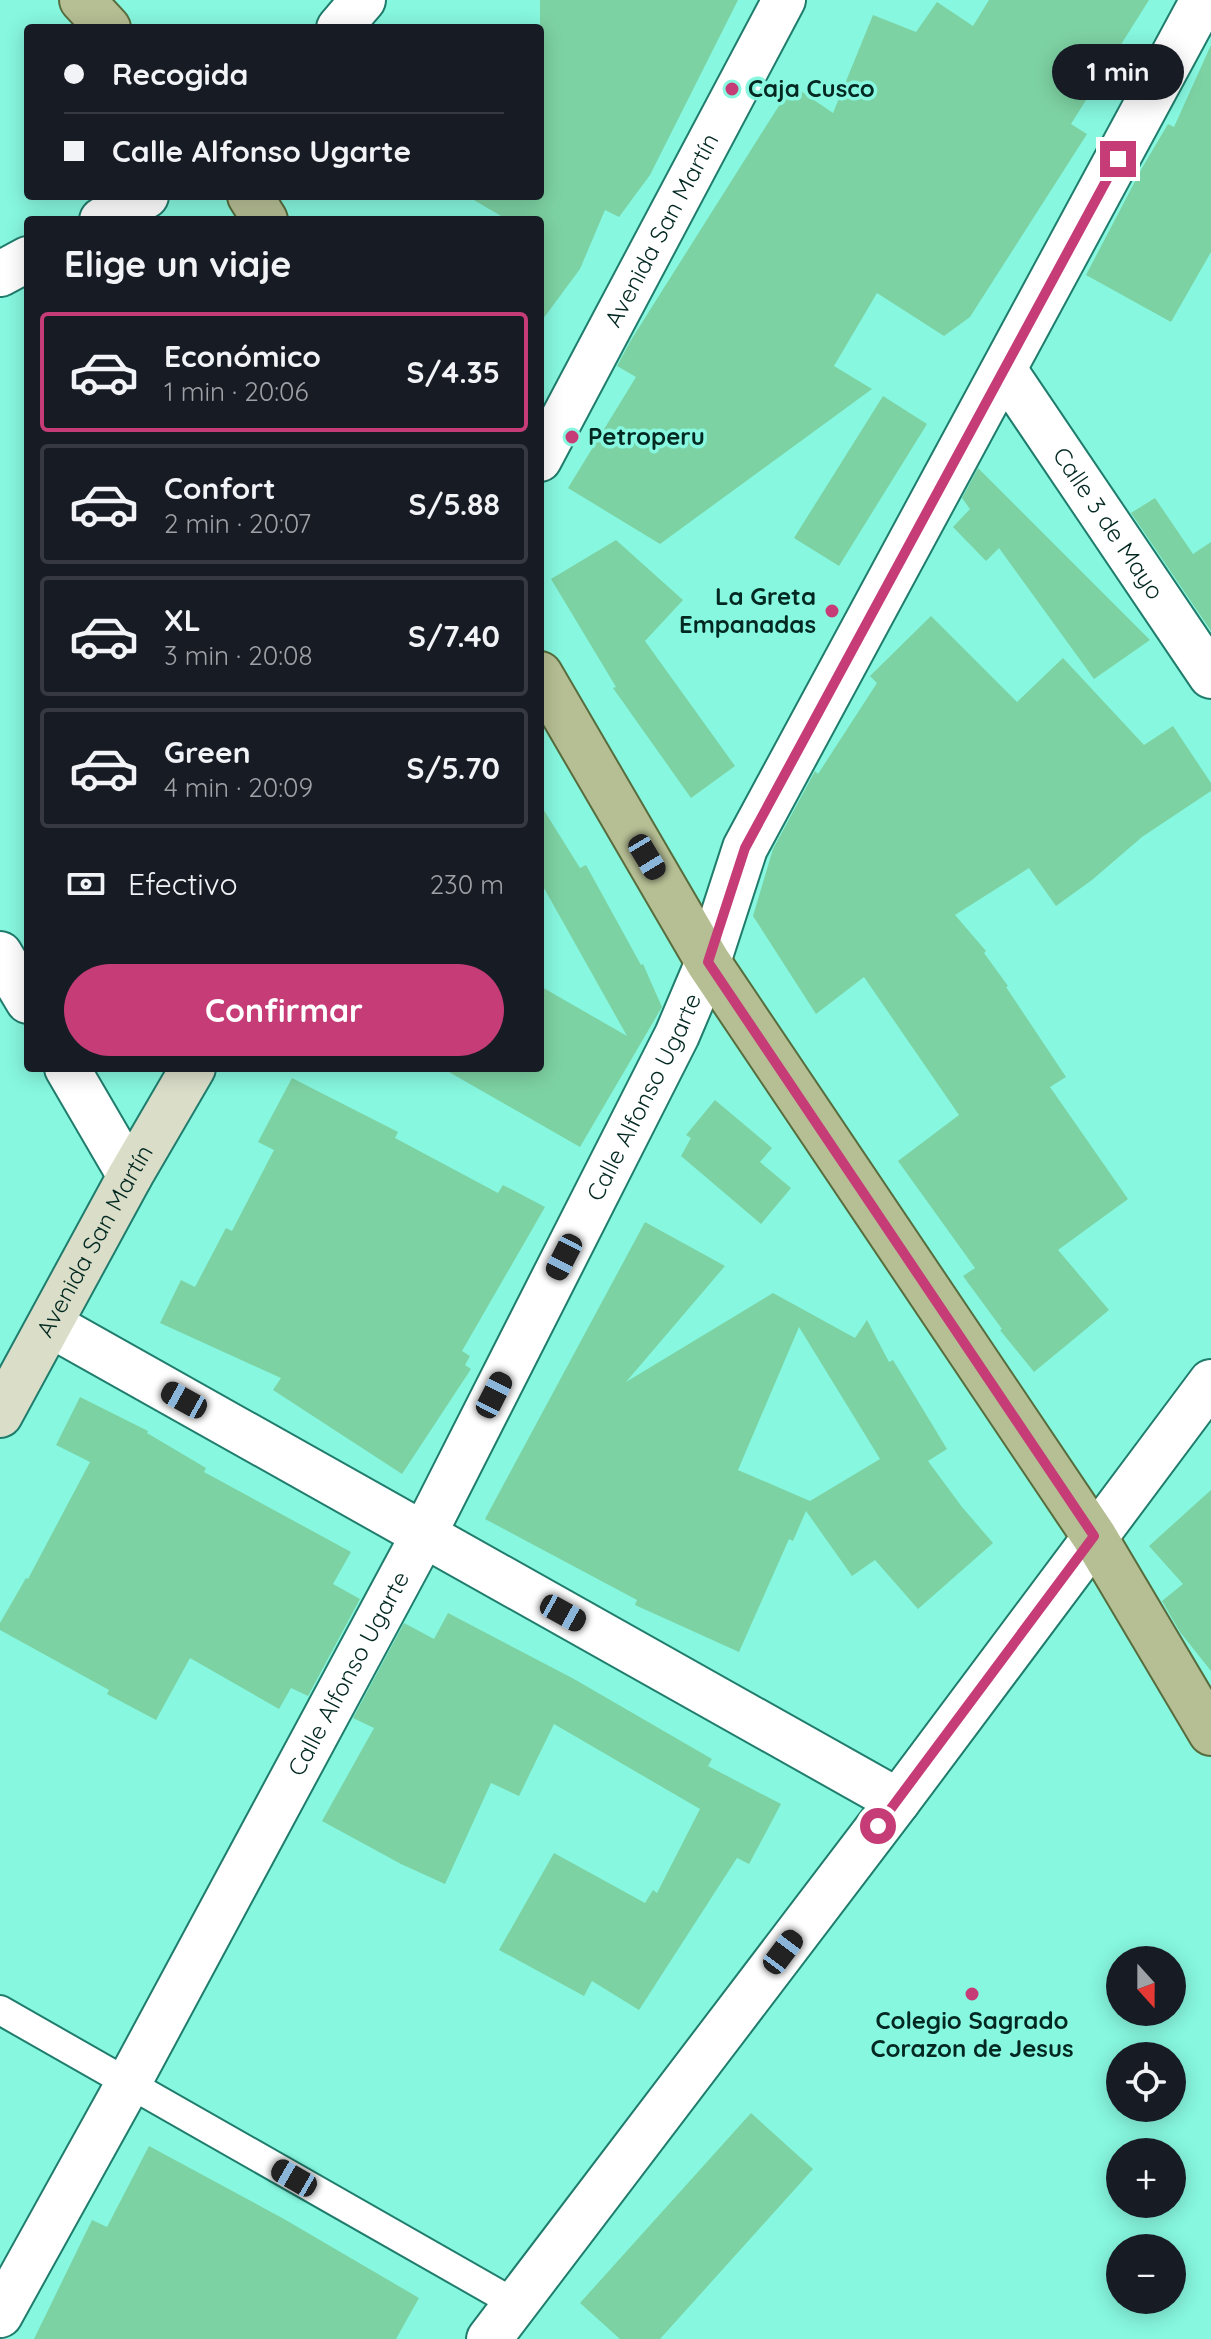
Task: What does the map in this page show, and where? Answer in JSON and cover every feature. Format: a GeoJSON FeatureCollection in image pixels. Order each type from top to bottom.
{"type":"FeatureCollection","features":[{"type":"Feature","properties":{"kind":"main road"},"geometry":{"type":"LineString","coordinates":[[82,0],[104,24]]}},
{"type":"Feature","properties":{"kind":"main road"},"geometry":{"type":"LineString","coordinates":[[544,681],[708,962],[1094,1536],[1211,1733]]}},
{"type":"Feature","properties":{"kind":"main road","name":"Avenida San Martín"},"geometry":{"type":"LineString","coordinates":[[0,1415],[130,1176],[191,1072]]}},
{"type":"Feature","properties":{"kind":"street"},"geometry":{"type":"LineString","coordinates":[[342,24],[363,0]]}},
{"type":"Feature","properties":{"kind":"street","name":"Avenida San Martín"},"geometry":{"type":"LineString","coordinates":[[544,452],[784,0]]}},
{"type":"Feature","properties":{"kind":"street","name":"Calle Alfonso Ugarte"},"geometry":{"type":"LineString","coordinates":[[0,2315],[424,1534],[677,1035],[708,962],[745,848],[1203,0]]}},
{"type":"Feature","properties":{"kind":"street"},"geometry":{"type":"LineString","coordinates":[[109,216],[139,200]]}},
{"type":"Feature","properties":{"kind":"street"},"geometry":{"type":"LineString","coordinates":[[0,274],[24,261]]}},
{"type":"Feature","properties":{"kind":"street","name":"Calle 3 de Mayo"},"geometry":{"type":"LineString","coordinates":[[1005,371],[1211,676]]}},
{"type":"Feature","properties":{"kind":"street"},"geometry":{"type":"LineString","coordinates":[[0,954],[24,994]]}},
{"type":"Feature","properties":{"kind":"street"},"geometry":{"type":"LineString","coordinates":[[69,1072],[130,1176]]}},
{"type":"Feature","properties":{"kind":"street"},"geometry":{"type":"LineString","coordinates":[[51,1325],[898,1801]]}},
{"type":"Feature","properties":{"kind":"street"},"geometry":{"type":"LineString","coordinates":[[489,2339],[898,1801],[1211,1382]]}},
{"type":"Feature","properties":{"kind":"lane"},"geometry":{"type":"LineString","coordinates":[[0,2010],[516,2304]]}},
{"type":"Feature","properties":{"kind":"building"},"geometry":{"type":"Polygon","coordinates":[[[540,0],[738,0],[650,175],[619,217],[605,210],[580,269],[544,318],[544,216],[501,216],[474,200],[544,200],[544,24],[540,24],[540,0]]]}},
{"type":"Feature","properties":{"kind":"building"},"geometry":{"type":"Polygon","coordinates":[[[989,0],[1149,0],[1071,124],[1087,134],[970,317],[944,336],[877,293],[834,366],[872,389],[660,544],[568,488],[636,377],[617,366],[631,340],[792,85],[833,113],[873,15],[916,32],[937,2],[973,26],[989,0]]]}},
{"type":"Feature","properties":{"kind":"building"},"geometry":{"type":"Polygon","coordinates":[[[1211,45],[1211,252],[1171,322],[1086,275],[1168,124],[1174,127],[1211,45]]]}},
{"type":"Feature","properties":{"kind":"building"},"geometry":{"type":"Polygon","coordinates":[[[883,396],[927,424],[839,566],[794,538],[883,396]]]}},
{"type":"Feature","properties":{"kind":"building"},"geometry":{"type":"Polygon","coordinates":[[[978,468],[1150,640],[1094,679],[999,548],[986,561],[953,527],[970,509],[962,498],[978,468]]]}},
{"type":"Feature","properties":{"kind":"building"},"geometry":{"type":"Polygon","coordinates":[[[1155,498],[1193,554],[1211,542],[1211,631],[1131,513],[1155,498]]]}},
{"type":"Feature","properties":{"kind":"building"},"geometry":{"type":"Polygon","coordinates":[[[616,540],[683,600],[645,641],[735,766],[691,798],[613,688],[616,687],[551,579],[616,540]]]}},
{"type":"Feature","properties":{"kind":"building"},"geometry":{"type":"Polygon","coordinates":[[[931,616],[1017,702],[1063,658],[1144,745],[1173,726],[1211,783],[1211,791],[1142,837],[1056,906],[1029,868],[955,915],[986,951],[984,953],[1066,1077],[1050,1087],[1128,1199],[1058,1250],[1109,1310],[1034,1372],[963,1276],[975,1268],[898,1161],[959,1115],[864,977],[816,1014],[753,916],[773,849],[815,771],[818,774],[877,683],[870,676],[931,616]]]}},
{"type":"Feature","properties":{"kind":"building"},"geometry":{"type":"Polygon","coordinates":[[[544,810],[580,868],[586,865],[643,964],[662,1007],[580,1147],[449,1072],[544,1072],[544,988],[627,1036],[544,888],[544,810]]]}},
{"type":"Feature","properties":{"kind":"building"},"geometry":{"type":"Polygon","coordinates":[[[292,1078],[398,1132],[395,1138],[498,1193],[503,1185],[545,1207],[462,1351],[470,1356],[465,1365],[471,1369],[402,1474],[273,1390],[281,1378],[160,1323],[181,1280],[195,1287],[226,1228],[232,1231],[274,1150],[258,1142],[292,1078]]]}},
{"type":"Feature","properties":{"kind":"building"},"geometry":{"type":"Polygon","coordinates":[[[715,1100],[772,1148],[760,1162],[791,1188],[761,1224],[681,1156],[691,1138],[686,1135],[715,1100]]]}},
{"type":"Feature","properties":{"kind":"building"},"geometry":{"type":"Polygon","coordinates":[[[645,1222],[725,1266],[626,1382],[773,1293],[855,1338],[867,1320],[889,1362],[893,1360],[947,1449],[928,1461],[993,1543],[918,1609],[875,1560],[852,1576],[806,1511],[793,1541],[789,1539],[739,1652],[635,1605],[637,1600],[485,1519],[645,1222]],[[799,1327],[738,1470],[810,1501],[880,1459],[799,1327]]]}},
{"type":"Feature","properties":{"kind":"building"},"geometry":{"type":"Polygon","coordinates":[[[80,1397],[148,1431],[206,1468],[204,1472],[351,1552],[333,1584],[360,1599],[308,1696],[291,1688],[279,1709],[190,1658],[156,1720],[107,1694],[109,1690],[0,1630],[0,1623],[28,1579],[90,1462],[56,1445],[80,1397]]]}},
{"type":"Feature","properties":{"kind":"building"},"geometry":{"type":"Polygon","coordinates":[[[1211,1490],[1211,1671],[1180,1632],[1162,1601],[1183,1584],[1149,1546],[1211,1490]]]}},
{"type":"Feature","properties":{"kind":"building"},"geometry":{"type":"Polygon","coordinates":[[[448,1613],[574,1679],[712,1759],[708,1766],[781,1804],[749,1864],[737,1858],[639,2010],[592,1981],[584,1996],[499,1950],[554,1853],[645,1903],[653,1890],[657,1893],[700,1809],[554,1724],[519,1796],[491,1783],[445,1884],[322,1821],[374,1728],[353,1718],[404,1623],[434,1639],[448,1613]]]}},
{"type":"Feature","properties":{"kind":"building"},"geometry":{"type":"Polygon","coordinates":[[[751,2113],[813,2169],[660,2339],[620,2339],[580,2303],[751,2113]]]}},
{"type":"Feature","properties":{"kind":"building"},"geometry":{"type":"Polygon","coordinates":[[[149,2146],[284,2219],[419,2298],[396,2339],[34,2339],[92,2220],[107,2227],[149,2146]]]}},
{"type":"Feature","properties":{"kind":"place","name":"Caja Cusco"},"geometry":{"type":"Point","coordinates":[732,89]}},
{"type":"Feature","properties":{"kind":"place","name":"Petroperu"},"geometry":{"type":"Point","coordinates":[572,437]}},
{"type":"Feature","properties":{"kind":"place","name":"La Greta Empanadas"},"geometry":{"type":"Point","coordinates":[832,611]}},
{"type":"Feature","properties":{"kind":"place","name":"Colegio Sagrado Corazon de Jesus"},"geometry":{"type":"Point","coordinates":[972,1994]}},
{"type":"Feature","properties":{"kind":"route"},"geometry":{"type":"LineString","coordinates":[[878,1826],[1094,1536],[708,962],[745,848],[1118,159]]}}]}
